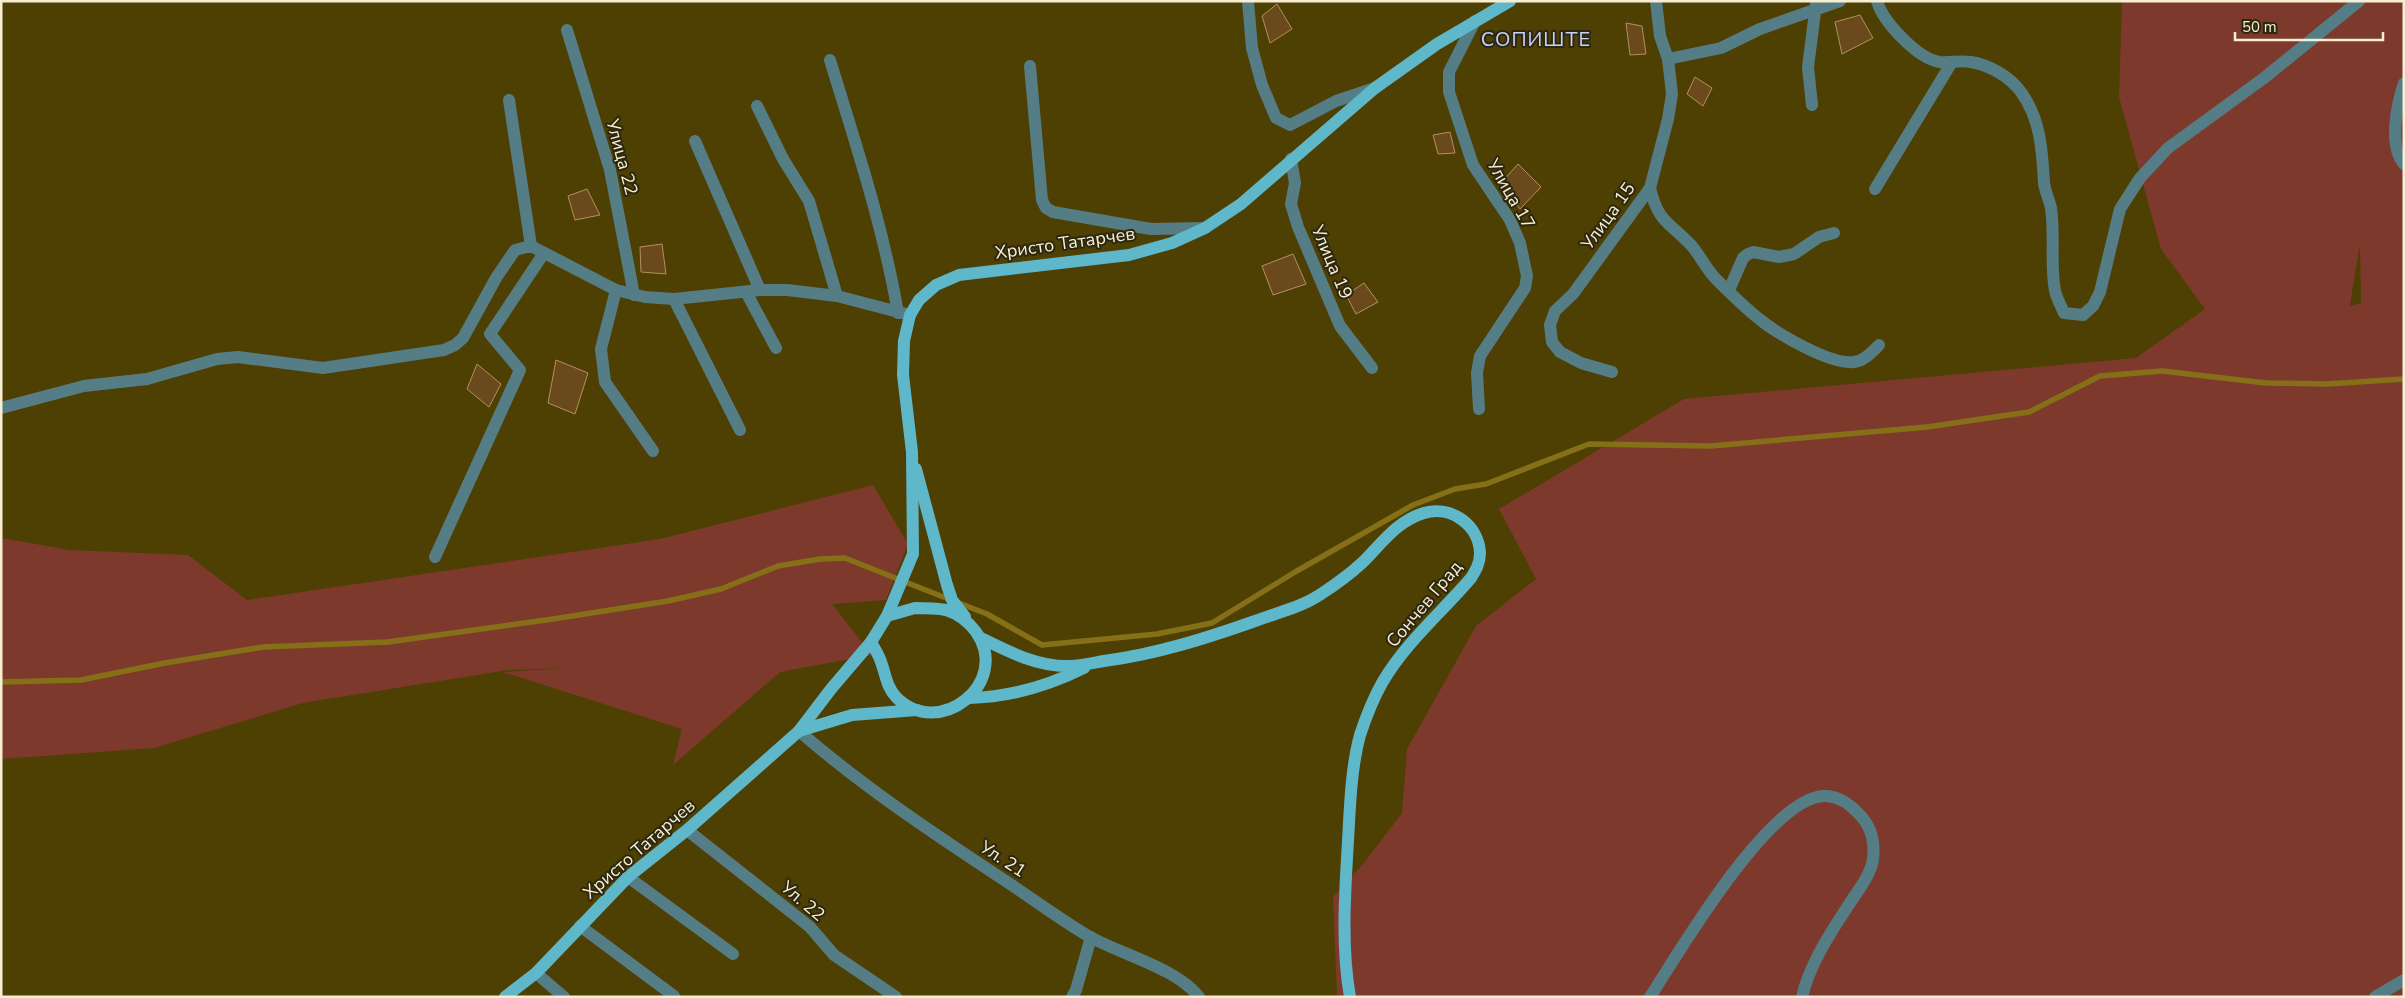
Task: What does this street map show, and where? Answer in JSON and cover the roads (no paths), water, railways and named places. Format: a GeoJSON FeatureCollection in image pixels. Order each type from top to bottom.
{"type":"FeatureCollection","features":[{"type":"Feature","properties":{"kind":"main road","name":"Христо Татарчев"},"geometry":{"type":"LineString","coordinates":[[887,616],[913,554],[912,452],[903,376],[904,314],[936,285],[959,275],[1129,255],[1172,243],[1205,228],[1241,204],[1375,88],[1437,44],[1510,1]]}},
{"type":"Feature","properties":{"kind":"main road","name":"Христо Татарчев"},"geometry":{"type":"LineString","coordinates":[[912,452],[952,600],[970,624]]}},
{"type":"Feature","properties":{"kind":"main road","name":"Сончев Град"},"geometry":{"type":"LineString","coordinates":[[1094,663],[1147,655],[1217,635],[1300,606],[1320,595],[1362,563],[1397,526],[1425,513],[1448,512],[1463,520],[1475,534],[1480,552],[1478,566],[1471,578],[1410,644],[1383,681],[1370,708],[1360,737],[1349,809],[1344,888],[1347,978],[1350,997]]}},
{"type":"Feature","properties":{"kind":"main road"},"geometry":{"type":"LineString","coordinates":[[915,608],[945,610],[958,615],[970,624],[981,638],[985,651],[983,676],[969,698],[951,709],[941,712],[919,710],[907,705],[889,687],[881,662],[871,642],[887,616],[915,608]]}},
{"type":"Feature","properties":{"kind":"main road"},"geometry":{"type":"LineString","coordinates":[[981,638],[1019,657],[1046,664],[1070,666],[1094,663]]}},
{"type":"Feature","properties":{"kind":"main road","name":"Христо Татарчев"},"geometry":{"type":"LineString","coordinates":[[505,997],[536,972],[628,877],[687,830],[799,731],[830,689],[871,642]]}},
{"type":"Feature","properties":{"kind":"main road"},"geometry":{"type":"LineString","coordinates":[[969,698],[995,697],[1036,687],[1094,663]]}},
{"type":"Feature","properties":{"kind":"main road","name":"Христо Татарчев"},"geometry":{"type":"LineString","coordinates":[[799,731],[852,715],[919,710]]}},
{"type":"Feature","properties":{"kind":"street"},"geometry":{"type":"LineString","coordinates":[[1248,1],[1252,48],[1262,85],[1276,118],[1282,123],[1290,125],[1336,101],[1375,88]]}},
{"type":"Feature","properties":{"kind":"street","name":"Улица 15"},"geometry":{"type":"LineString","coordinates":[[1612,372],[1581,363],[1560,352],[1552,342],[1550,325],[1556,311],[1573,294],[1650,188],[1668,119],[1672,94],[1668,59],[1660,36],[1656,1]]}},
{"type":"Feature","properties":{"kind":"street"},"geometry":{"type":"LineString","coordinates":[[1668,59],[1721,48],[1816,5],[1840,1]]}},
{"type":"Feature","properties":{"kind":"street"},"geometry":{"type":"LineString","coordinates":[[1877,1],[1882,16],[1898,34],[1927,57],[1939,62],[1970,62],[1990,68],[2012,82],[2032,108],[2038,126],[2045,187],[2051,208],[2056,291],[2064,313],[2083,315],[2093,306],[2100,292],[2120,209],[2140,178],[2168,148],[2264,78],[2359,1]]}},
{"type":"Feature","properties":{"kind":"street"},"geometry":{"type":"LineString","coordinates":[[1812,105],[1808,67],[1816,5]]}},
{"type":"Feature","properties":{"kind":"street","name":"Улица 17"},"geometry":{"type":"LineString","coordinates":[[1475,21],[1450,72],[1449,92],[1473,165],[1510,220],[1520,243],[1527,276],[1525,288],[1480,356],[1477,373],[1480,409]]}},
{"type":"Feature","properties":{"kind":"street","name":"Улица 22"},"geometry":{"type":"LineString","coordinates":[[567,30],[610,170],[634,295]]}},
{"type":"Feature","properties":{"kind":"street"},"geometry":{"type":"LineString","coordinates":[[1,408],[84,386],[147,379],[217,359],[238,357],[323,368],[444,350],[455,345],[463,338],[496,278],[515,250],[532,246],[616,290],[634,295],[674,299],[760,290],[787,290],[837,296],[904,314],[878,216],[830,60]]}},
{"type":"Feature","properties":{"kind":"street"},"geometry":{"type":"LineString","coordinates":[[1875,189],[1952,62]]}},
{"type":"Feature","properties":{"kind":"street"},"geometry":{"type":"LineString","coordinates":[[1030,66],[1042,200],[1046,208],[1053,212],[1151,229],[1205,228]]}},
{"type":"Feature","properties":{"kind":"street"},"geometry":{"type":"LineString","coordinates":[[2404,82],[2397,104],[2395,132],[2400,160],[2404,164]]}},
{"type":"Feature","properties":{"kind":"street"},"geometry":{"type":"LineString","coordinates":[[509,100],[532,246]]}},
{"type":"Feature","properties":{"kind":"street"},"geometry":{"type":"LineString","coordinates":[[757,106],[783,159],[809,201],[837,296]]}},
{"type":"Feature","properties":{"kind":"street"},"geometry":{"type":"LineString","coordinates":[[695,141],[760,290]]}},
{"type":"Feature","properties":{"kind":"street","name":"Улица 19"},"geometry":{"type":"LineString","coordinates":[[1291,159],[1295,183],[1291,204],[1298,227],[1340,326],[1372,368]]}},
{"type":"Feature","properties":{"kind":"street"},"geometry":{"type":"LineString","coordinates":[[1650,188],[1654,208],[1691,246],[1714,278],[1758,318],[1799,344],[1831,358],[1853,362],[1865,358],[1879,345]]}},
{"type":"Feature","properties":{"kind":"street"},"geometry":{"type":"LineString","coordinates":[[1729,290],[1743,258],[1748,254],[1753,252],[1779,258],[1794,254],[1819,237],[1834,233]]}},
{"type":"Feature","properties":{"kind":"street"},"geometry":{"type":"LineString","coordinates":[[435,557],[520,370],[490,334],[544,252]]}},
{"type":"Feature","properties":{"kind":"street"},"geometry":{"type":"LineString","coordinates":[[616,290],[602,349],[605,382],[653,451]]}},
{"type":"Feature","properties":{"kind":"street"},"geometry":{"type":"LineString","coordinates":[[746,292],[776,348]]}},
{"type":"Feature","properties":{"kind":"street"},"geometry":{"type":"LineString","coordinates":[[674,299],[740,430]]}},
{"type":"Feature","properties":{"kind":"street","name":"Ул. 21"},"geometry":{"type":"LineString","coordinates":[[799,731],[840,767],[960,851],[1091,937],[1164,971],[1193,988],[1199,997]]}},
{"type":"Feature","properties":{"kind":"street"},"geometry":{"type":"LineString","coordinates":[[1650,997],[1737,866],[1770,828],[1789,811],[1812,799],[1825,796],[1840,800],[1852,807],[1864,818],[1873,840],[1873,860],[1863,882],[1817,958],[1802,997]]}},
{"type":"Feature","properties":{"kind":"street","name":"Ул. 22"},"geometry":{"type":"LineString","coordinates":[[687,830],[810,927],[834,955],[896,997]]}},
{"type":"Feature","properties":{"kind":"street"},"geometry":{"type":"LineString","coordinates":[[628,877],[733,954]]}},
{"type":"Feature","properties":{"kind":"street"},"geometry":{"type":"LineString","coordinates":[[580,926],[674,996]]}},
{"type":"Feature","properties":{"kind":"street"},"geometry":{"type":"LineString","coordinates":[[1072,997],[1076,990],[1091,937]]}},
{"type":"Feature","properties":{"kind":"street"},"geometry":{"type":"LineString","coordinates":[[536,972],[564,997]]}},
{"type":"Feature","properties":{"kind":"street"},"geometry":{"type":"LineString","coordinates":[[2375,997],[2404,980]]}},
{"type":"Feature","properties":{"kind":"waterway"},"geometry":{"type":"LineString","coordinates":[[1,682],[81,680],[165,663],[263,647],[388,642],[553,619],[668,601],[721,589],[778,566],[820,559],[845,558],[987,614],[1042,645],[1157,634],[1212,623],[1295,572],[1413,505],[1455,489],[1486,484],[1589,444],[1711,446],[1927,427],[2029,412],[2100,376],[2162,371],[2266,383],[2327,384],[2404,379]]}},
{"type":"Feature","properties":{"kind":"district","name":"СОПИШТЕ"},"geometry":{"type":"Point","coordinates":[1536,39]}}]}
